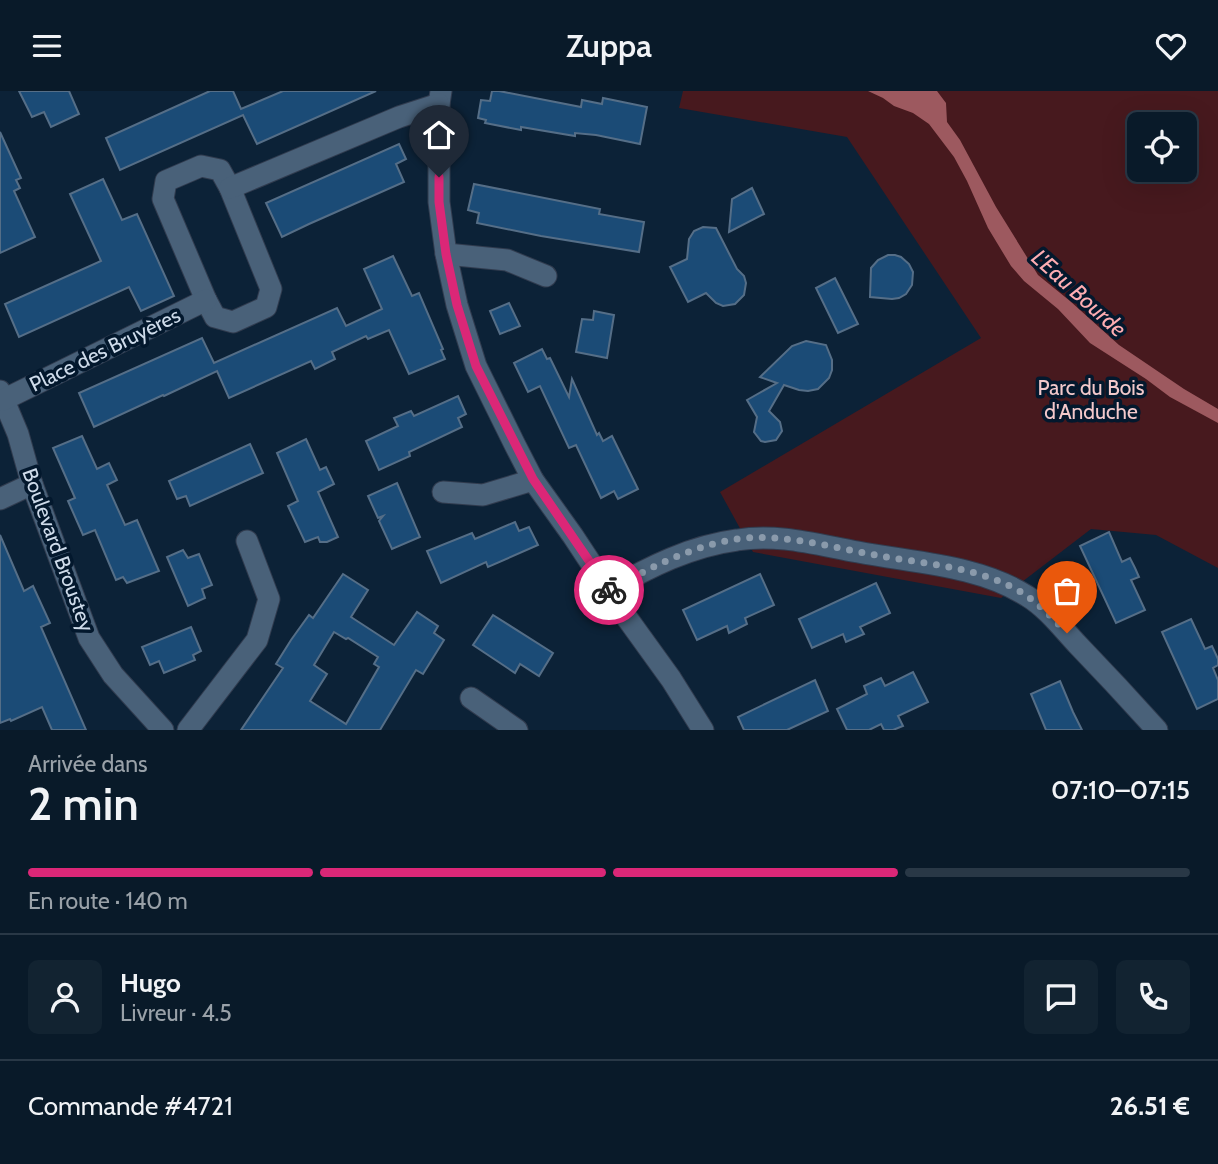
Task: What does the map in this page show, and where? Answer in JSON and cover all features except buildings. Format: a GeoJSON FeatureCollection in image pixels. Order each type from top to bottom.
{"type":"FeatureCollection","features":[{"type":"Feature","properties":{"kind":"street"},"geometry":{"type":"LineString","coordinates":[[230,188],[440,97],[439,202],[457,305],[476,366],[533,479],[671,679],[703,730]]}},
{"type":"Feature","properties":{"kind":"street","name":"Place des Bruyères"},"geometry":{"type":"LineString","coordinates":[[201,166],[220,170],[230,188],[271,289],[267,307],[233,322],[215,317],[163,199],[166,181],[201,166]]}},
{"type":"Feature","properties":{"kind":"street"},"geometry":{"type":"LineString","coordinates":[[446,254],[507,260],[546,276]]}},
{"type":"Feature","properties":{"kind":"street","name":"Place des Bruyères"},"geometry":{"type":"LineString","coordinates":[[2,395],[206,300]]}},
{"type":"Feature","properties":{"kind":"street","name":"Boulevard Broustey"},"geometry":{"type":"LineString","coordinates":[[2,395],[89,638],[113,675],[163,730]]}},
{"type":"Feature","properties":{"kind":"street"},"geometry":{"type":"LineString","coordinates":[[443,492],[483,495],[533,479]]}},
{"type":"Feature","properties":{"kind":"street"},"geometry":{"type":"LineString","coordinates":[[0,499],[32,484]]}},
{"type":"Feature","properties":{"kind":"street"},"geometry":{"type":"LineString","coordinates":[[609,590],[668,559],[708,545],[760,537],[955,569],[1008,585],[1030,597],[1054,619],[1157,730]]}},
{"type":"Feature","properties":{"kind":"street"},"geometry":{"type":"LineString","coordinates":[[188,730],[257,640],[269,599],[247,541]]}},
{"type":"Feature","properties":{"kind":"street"},"geometry":{"type":"LineString","coordinates":[[471,698],[517,730]]}},
{"type":"Feature","properties":{"kind":"green space","name":"Parc du Bois d'Anduche"},"geometry":{"type":"Polygon","coordinates":[[[683,91],[1218,91],[1218,568],[1156,535],[1091,529],[1001,598],[753,552],[720,492],[981,338],[847,137],[679,108],[683,91]]]}},
{"type":"Feature","properties":{"kind":"shaded area"},"geometry":{"type":"Polygon","coordinates":[[[868,91],[937,91],[946,103],[947,122],[1038,275],[1119,345],[1218,409],[1218,423],[1170,397],[1090,343],[1058,309],[1024,281],[1011,266],[988,228],[954,157],[929,124],[868,91]]]}},
{"type":"Feature","properties":{"kind":"way so far"},"geometry":{"type":"LineString","coordinates":[[609,590],[668,559],[708,545],[760,537],[955,569],[986,577],[1030,597],[1067,633]]}},
{"type":"Feature","properties":{"kind":"route"},"geometry":{"type":"LineString","coordinates":[[439,177],[439,202],[446,254],[457,305],[476,366],[533,479],[609,590]]}},
{"type":"Feature","properties":{"kind":"water label","name":"L'Eau Bourde"},"geometry":{"type":"Point","coordinates":[1079,293]}}]}
